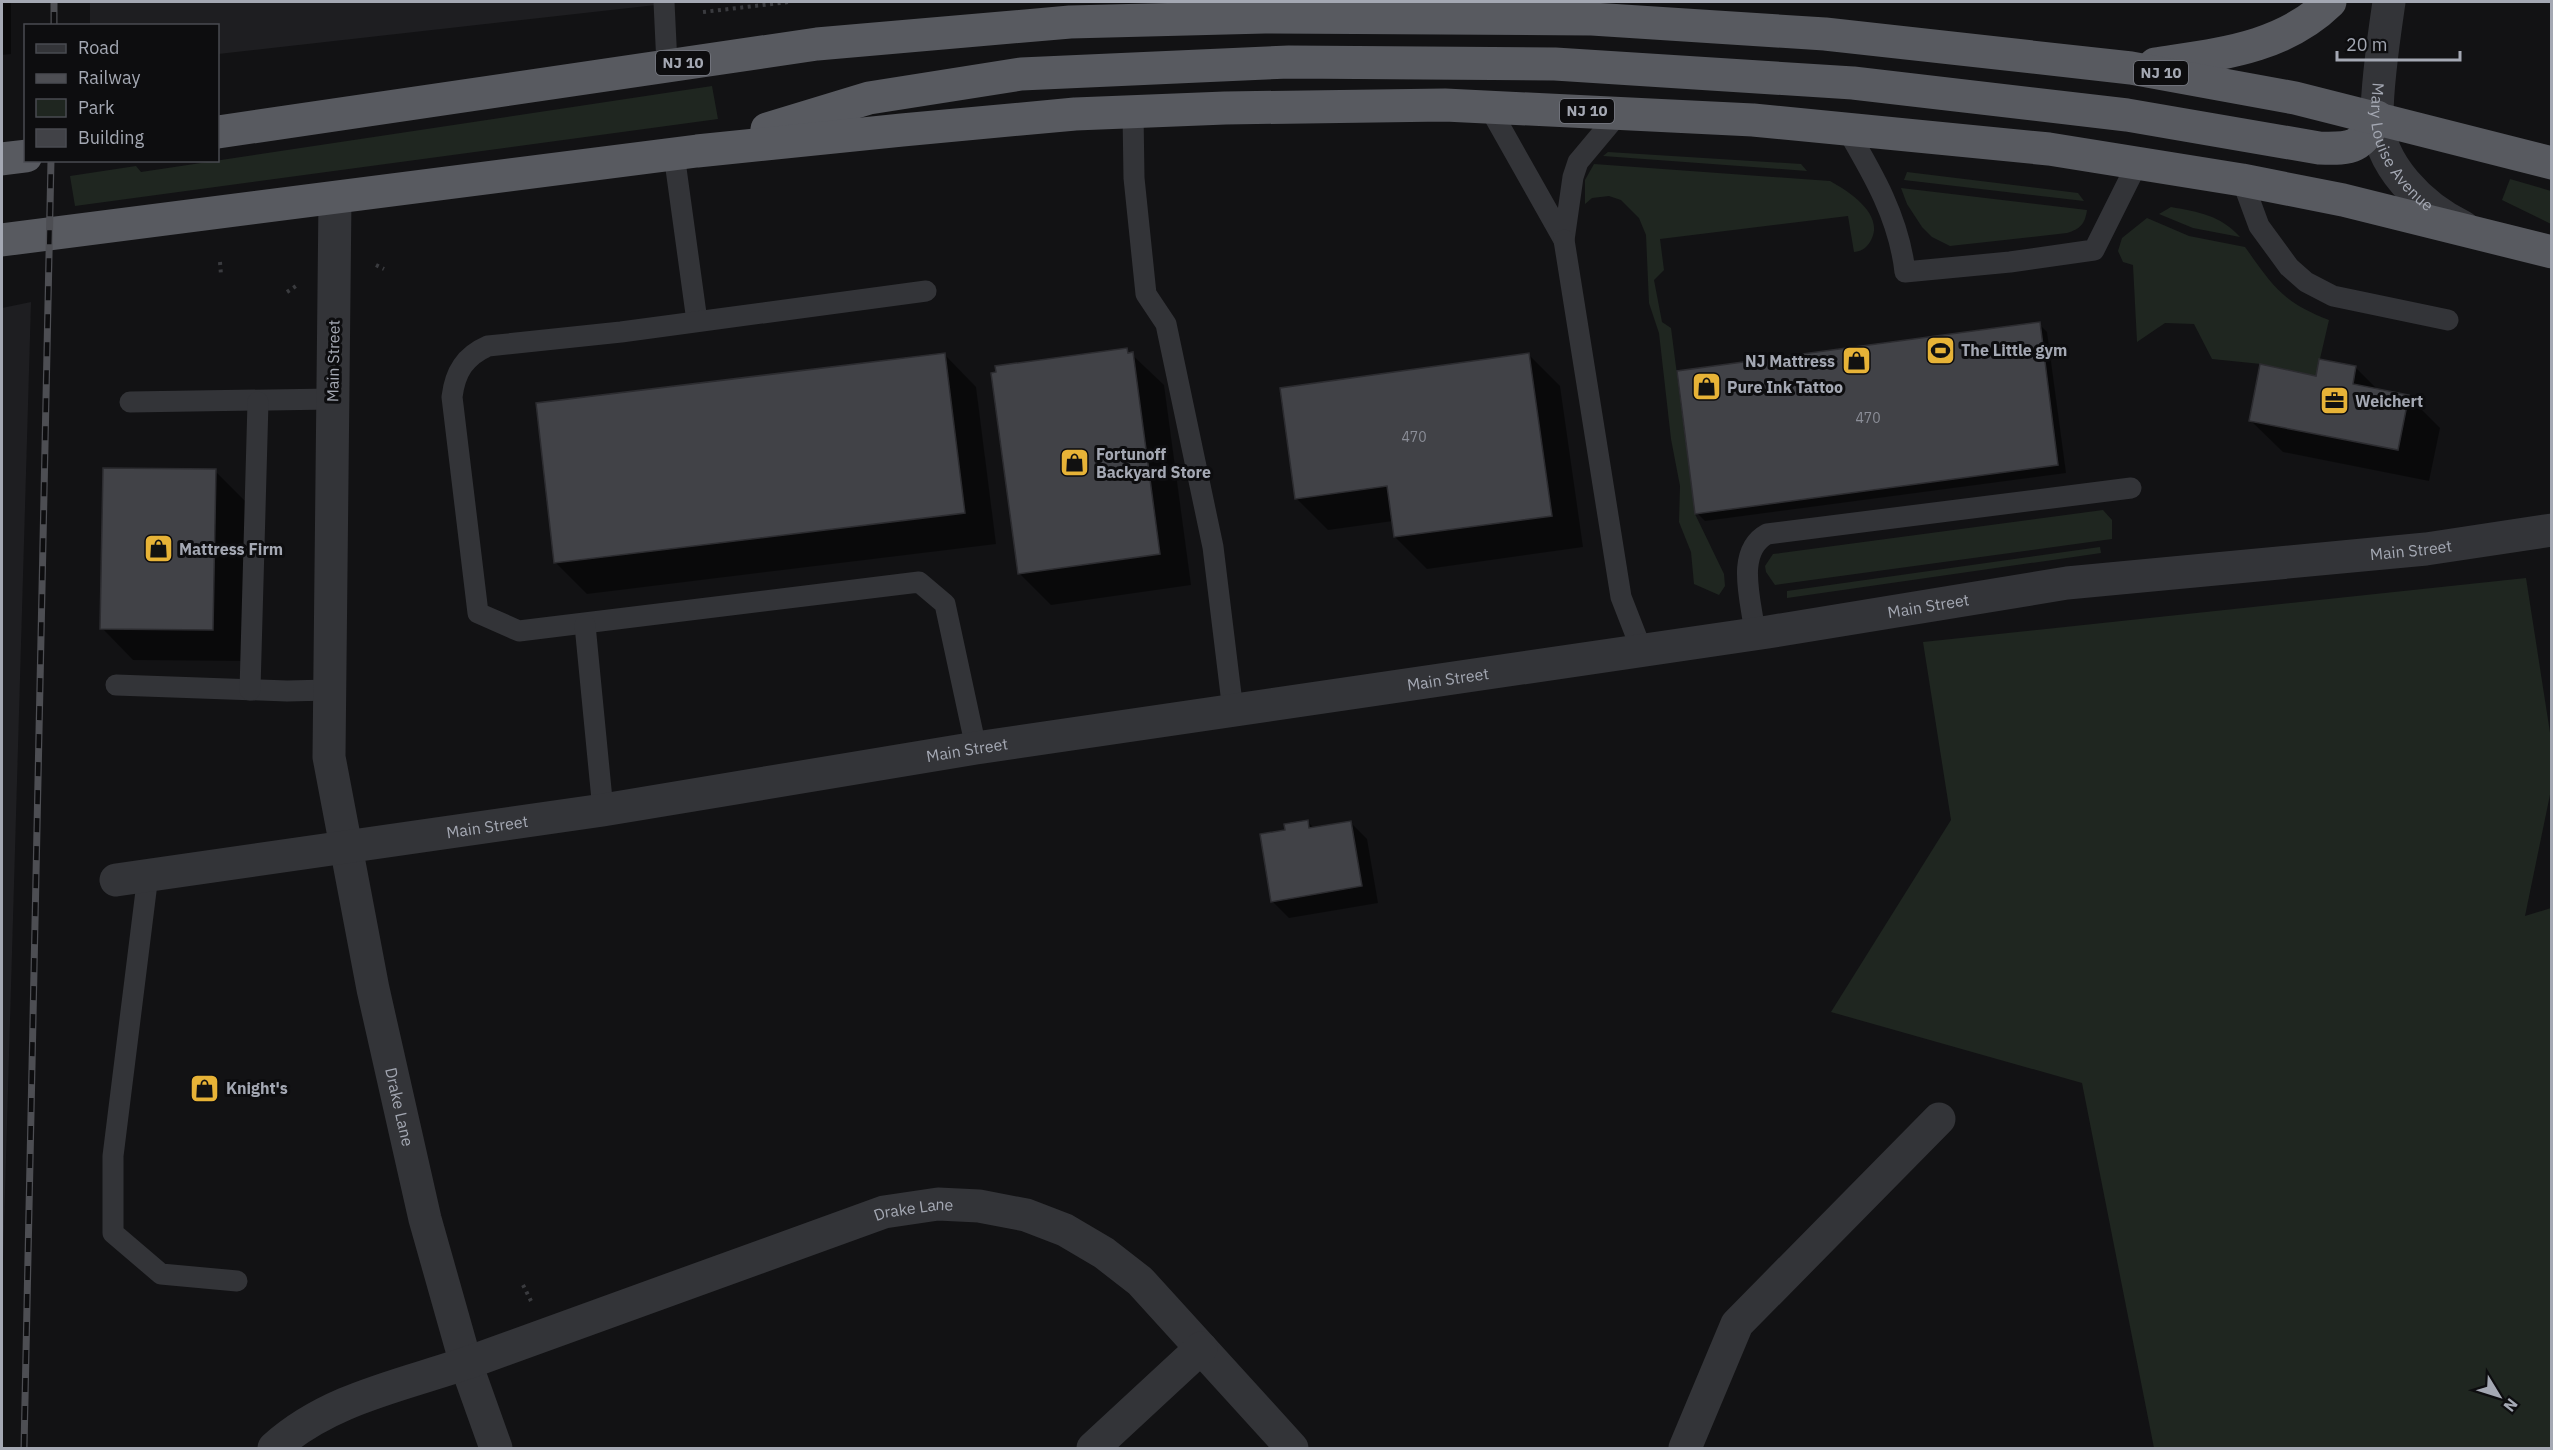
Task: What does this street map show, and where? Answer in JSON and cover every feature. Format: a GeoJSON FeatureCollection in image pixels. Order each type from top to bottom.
{"type":"FeatureCollection","features":[{"type":"Feature","properties":{"kind":"highway"},"geometry":{"type":"LineString","coordinates":[[2131,68],[2254,47],[2297,28],[2330,2]]}},
{"type":"Feature","properties":{"kind":"highway","name":"NJ 10"},"geometry":{"type":"LineString","coordinates":[[219,132],[667,65],[1069,12],[1265,17],[1582,10],[2131,68],[2295,98],[2552,163]]}},
{"type":"Feature","properties":{"kind":"highway"},"geometry":{"type":"LineString","coordinates":[[685,153],[869,98],[1021,74],[1289,62],[1556,64],[1853,83],[2127,115],[2319,148],[2343,149],[2364,141],[2377,117]]}},
{"type":"Feature","properties":{"kind":"highway","name":"NJ 10"},"geometry":{"type":"LineString","coordinates":[[2,240],[685,153],[1075,114],[1445,105],[1619,112],[1846,128],[2049,149],[2242,180],[2470,230],[2552,252]]}},
{"type":"Feature","properties":{"kind":"highway"},"geometry":{"type":"LineString","coordinates":[[2,159],[24,156]]}},
{"type":"Feature","properties":{"kind":"street","name":"Mary Louise Avenue"},"geometry":{"type":"LineString","coordinates":[[2389,2],[2377,117],[2392,164],[2406,183],[2433,210],[2470,230]]}},
{"type":"Feature","properties":{"kind":"street","name":"Main Street"},"geometry":{"type":"LineString","coordinates":[[335,198],[329,757],[347,847]]}},
{"type":"Feature","properties":{"kind":"street","name":"Main Street"},"geometry":{"type":"LineString","coordinates":[[116,880],[603,810],[976,748],[1755,634],[2067,583],[2426,549],[2552,530]]}},
{"type":"Feature","properties":{"kind":"street","name":"Drake Lane"},"geometry":{"type":"LineString","coordinates":[[347,847],[374,989],[423,1208],[466,1364],[496,1449]]}},
{"type":"Feature","properties":{"kind":"street"},"geometry":{"type":"LineString","coordinates":[[1685,1449],[1737,1324],[1939,1119]]}},
{"type":"Feature","properties":{"kind":"street","name":"Drake Lane"},"geometry":{"type":"LineString","coordinates":[[274,1449],[289,1435],[336,1406],[466,1364],[884,1212],[938,1204],[979,1206],[1026,1215],[1065,1230],[1104,1253],[1140,1281],[1292,1449]]}},
{"type":"Feature","properties":{"kind":"street"},"geometry":{"type":"LineString","coordinates":[[1093,1449],[1201,1348]]}},
{"type":"Feature","properties":{"kind":"lane"},"geometry":{"type":"LineString","coordinates":[[664,2],[667,65]]}},
{"type":"Feature","properties":{"kind":"lane"},"geometry":{"type":"LineString","coordinates":[[1489,107],[1564,240]]}},
{"type":"Feature","properties":{"kind":"lane"},"geometry":{"type":"LineString","coordinates":[[1619,112],[1578,162],[1573,177],[1564,240],[1621,597],[1642,651]]}},
{"type":"Feature","properties":{"kind":"lane"},"geometry":{"type":"LineString","coordinates":[[1133,113],[1134,178],[1146,294],[1166,324],[1210,536],[1233,711]]}},
{"type":"Feature","properties":{"kind":"lane"},"geometry":{"type":"LineString","coordinates":[[1846,128],[1877,182],[1896,225],[1905,272],[2010,262],[2094,250],[2138,162]]}},
{"type":"Feature","properties":{"kind":"lane"},"geometry":{"type":"LineString","coordinates":[[685,153],[698,321]]}},
{"type":"Feature","properties":{"kind":"lane"},"geometry":{"type":"LineString","coordinates":[[2242,180],[2259,226],[2289,267],[2312,286],[2333,296],[2448,320]]}},
{"type":"Feature","properties":{"kind":"lane"},"geometry":{"type":"LineString","coordinates":[[926,291],[621,333],[488,346],[475,352],[457,373],[452,397],[478,613],[519,631],[585,625],[919,582],[945,604],[976,748]]}},
{"type":"Feature","properties":{"kind":"lane"},"geometry":{"type":"LineString","coordinates":[[130,402],[258,402],[332,399]]}},
{"type":"Feature","properties":{"kind":"lane"},"geometry":{"type":"LineString","coordinates":[[250,690],[258,402]]}},
{"type":"Feature","properties":{"kind":"lane"},"geometry":{"type":"LineString","coordinates":[[1755,634],[1748,556],[1758,539],[1767,534],[2131,488]]}},
{"type":"Feature","properties":{"kind":"lane"},"geometry":{"type":"LineString","coordinates":[[585,625],[603,810]]}},
{"type":"Feature","properties":{"kind":"lane"},"geometry":{"type":"LineString","coordinates":[[116,685],[250,690],[330,690]]}},
{"type":"Feature","properties":{"kind":"lane"},"geometry":{"type":"LineString","coordinates":[[148,875],[113,1156],[113,1233],[161,1274],[237,1281]]}},
{"type":"Feature","properties":{"kind":"path"},"geometry":{"type":"LineString","coordinates":[[703,12],[789,2]]}},
{"type":"Feature","properties":{"kind":"path"},"geometry":{"type":"LineString","coordinates":[[219,262],[221,275]]}},
{"type":"Feature","properties":{"kind":"path"},"geometry":{"type":"LineString","coordinates":[[376,265],[384,269]]}},
{"type":"Feature","properties":{"kind":"path"},"geometry":{"type":"LineString","coordinates":[[287,292],[297,285]]}},
{"type":"Feature","properties":{"kind":"shaded area"},"geometry":{"type":"Polygon","coordinates":[[[90,2],[683,2],[219,54],[219,24],[90,24],[90,2]]]}},
{"type":"Feature","properties":{"kind":"shaded area"},"geometry":{"type":"Polygon","coordinates":[[[31,302],[2,1295],[2,308],[31,302]]]}},
{"type":"Feature","properties":{"kind":"green space"},"geometry":{"type":"Polygon","coordinates":[[[712,86],[718,119],[75,206],[70,176],[136,166],[141,172],[712,86]]]}},
{"type":"Feature","properties":{"kind":"green space"},"geometry":{"type":"Polygon","coordinates":[[[1608,152],[1801,164],[1807,171],[1603,156],[1608,152]]]}},
{"type":"Feature","properties":{"kind":"green space"},"geometry":{"type":"Polygon","coordinates":[[[1594,164],[1830,181],[1862,204],[1873,220],[1872,238],[1865,248],[1854,252],[1848,216],[1660,239],[1664,270],[1654,280],[1662,322],[1671,328],[1695,514],[1724,574],[1725,586],[1719,595],[1694,584],[1691,552],[1679,522],[1680,486],[1671,439],[1659,333],[1649,303],[1646,235],[1639,218],[1621,200],[1609,196],[1592,198],[1585,204],[1585,180],[1594,164]]]}},
{"type":"Feature","properties":{"kind":"green space"},"geometry":{"type":"Polygon","coordinates":[[[1907,172],[2078,193],[2084,201],[1904,180],[1907,172]]]}},
{"type":"Feature","properties":{"kind":"green space"},"geometry":{"type":"Polygon","coordinates":[[[2510,179],[2551,191],[2551,224],[2502,200],[2510,179]]]}},
{"type":"Feature","properties":{"kind":"green space"},"geometry":{"type":"Polygon","coordinates":[[[1901,188],[2087,210],[2081,225],[2067,233],[1950,246],[1932,237],[1922,227],[1907,204],[1901,188]]]}},
{"type":"Feature","properties":{"kind":"green space"},"geometry":{"type":"Polygon","coordinates":[[[2171,207],[2217,219],[2240,237],[2193,228],[2159,214],[2171,207]]]}},
{"type":"Feature","properties":{"kind":"green space"},"geometry":{"type":"Polygon","coordinates":[[[2147,218],[2189,236],[2245,247],[2271,282],[2289,299],[2329,320],[2316,376],[2261,364],[2212,359],[2194,324],[2165,323],[2137,342],[2133,265],[2123,262],[2118,251],[2122,238],[2147,218]]]}},
{"type":"Feature","properties":{"kind":"green space"},"geometry":{"type":"Polygon","coordinates":[[[2103,510],[2112,520],[2112,539],[1775,585],[1766,572],[1765,566],[1773,554],[2103,510]]]}},
{"type":"Feature","properties":{"kind":"green space"},"geometry":{"type":"Polygon","coordinates":[[[2100,547],[2101,553],[1787,598],[1787,591],[2100,547]]]}},
{"type":"Feature","properties":{"kind":"green space"},"geometry":{"type":"Polygon","coordinates":[[[2526,578],[2551,739],[2552,785],[2525,916],[2551,908],[2551,1448],[2154,1448],[2082,1083],[1831,1012],[1951,820],[1923,642],[2526,578]]]}},
{"type":"Feature","properties":{"kind":"building"},"geometry":{"type":"Polygon","coordinates":[[[2040,322],[2058,465],[1695,514],[1677,371],[2040,322]]]}},
{"type":"Feature","properties":{"kind":"building","name":"Fortunoff Backyard Store"},"geometry":{"type":"Polygon","coordinates":[[[1127,348],[1128,353],[1133,352],[1160,554],[1018,574],[991,373],[996,372],[995,366],[1127,348]]]}},
{"type":"Feature","properties":{"kind":"building"},"geometry":{"type":"Polygon","coordinates":[[[945,353],[965,513],[554,563],[536,403],[945,353]]]}},
{"type":"Feature","properties":{"kind":"building"},"geometry":{"type":"Polygon","coordinates":[[[1529,353],[1552,516],[1394,537],[1387,486],[1295,499],[1280,388],[1529,353]]]}},
{"type":"Feature","properties":{"kind":"building"},"geometry":{"type":"Polygon","coordinates":[[[2319,359],[2356,366],[2353,384],[2409,395],[2398,450],[2249,421],[2260,364],[2316,376],[2319,359]]]}},
{"type":"Feature","properties":{"kind":"building","name":"Mattress Firm"},"geometry":{"type":"Polygon","coordinates":[[[103,468],[216,469],[213,630],[100,629],[103,468]]]}},
{"type":"Feature","properties":{"kind":"building"},"geometry":{"type":"Polygon","coordinates":[[[1308,820],[1309,828],[1351,821],[1362,886],[1271,902],[1260,834],[1285,830],[1284,824],[1308,820]]]}},
{"type":"Feature","properties":{"kind":"railway"},"geometry":{"type":"LineString","coordinates":[[54,2],[54,24]]}},
{"type":"Feature","properties":{"kind":"railway"},"geometry":{"type":"LineString","coordinates":[[24,1448],[51,162]]}},
{"type":"Feature","properties":{"kind":"place","name":"The Little gym"},"geometry":{"type":"Point","coordinates":[1940,350]}},
{"type":"Feature","properties":{"kind":"place","name":"NJ Mattress"},"geometry":{"type":"Point","coordinates":[1856,361]}},
{"type":"Feature","properties":{"kind":"place","name":"Pure Ink Tattoo"},"geometry":{"type":"Point","coordinates":[1706,387]}},
{"type":"Feature","properties":{"kind":"place","name":"Weichert"},"geometry":{"type":"Point","coordinates":[2334,401]}},
{"type":"Feature","properties":{"kind":"place","name":"Fortunoff Backyard Store"},"geometry":{"type":"Point","coordinates":[1075,463]}},
{"type":"Feature","properties":{"kind":"place","name":"Mattress Firm"},"geometry":{"type":"Point","coordinates":[158,549]}},
{"type":"Feature","properties":{"kind":"place","name":"Knight's"},"geometry":{"type":"Point","coordinates":[205,1088]}}]}
